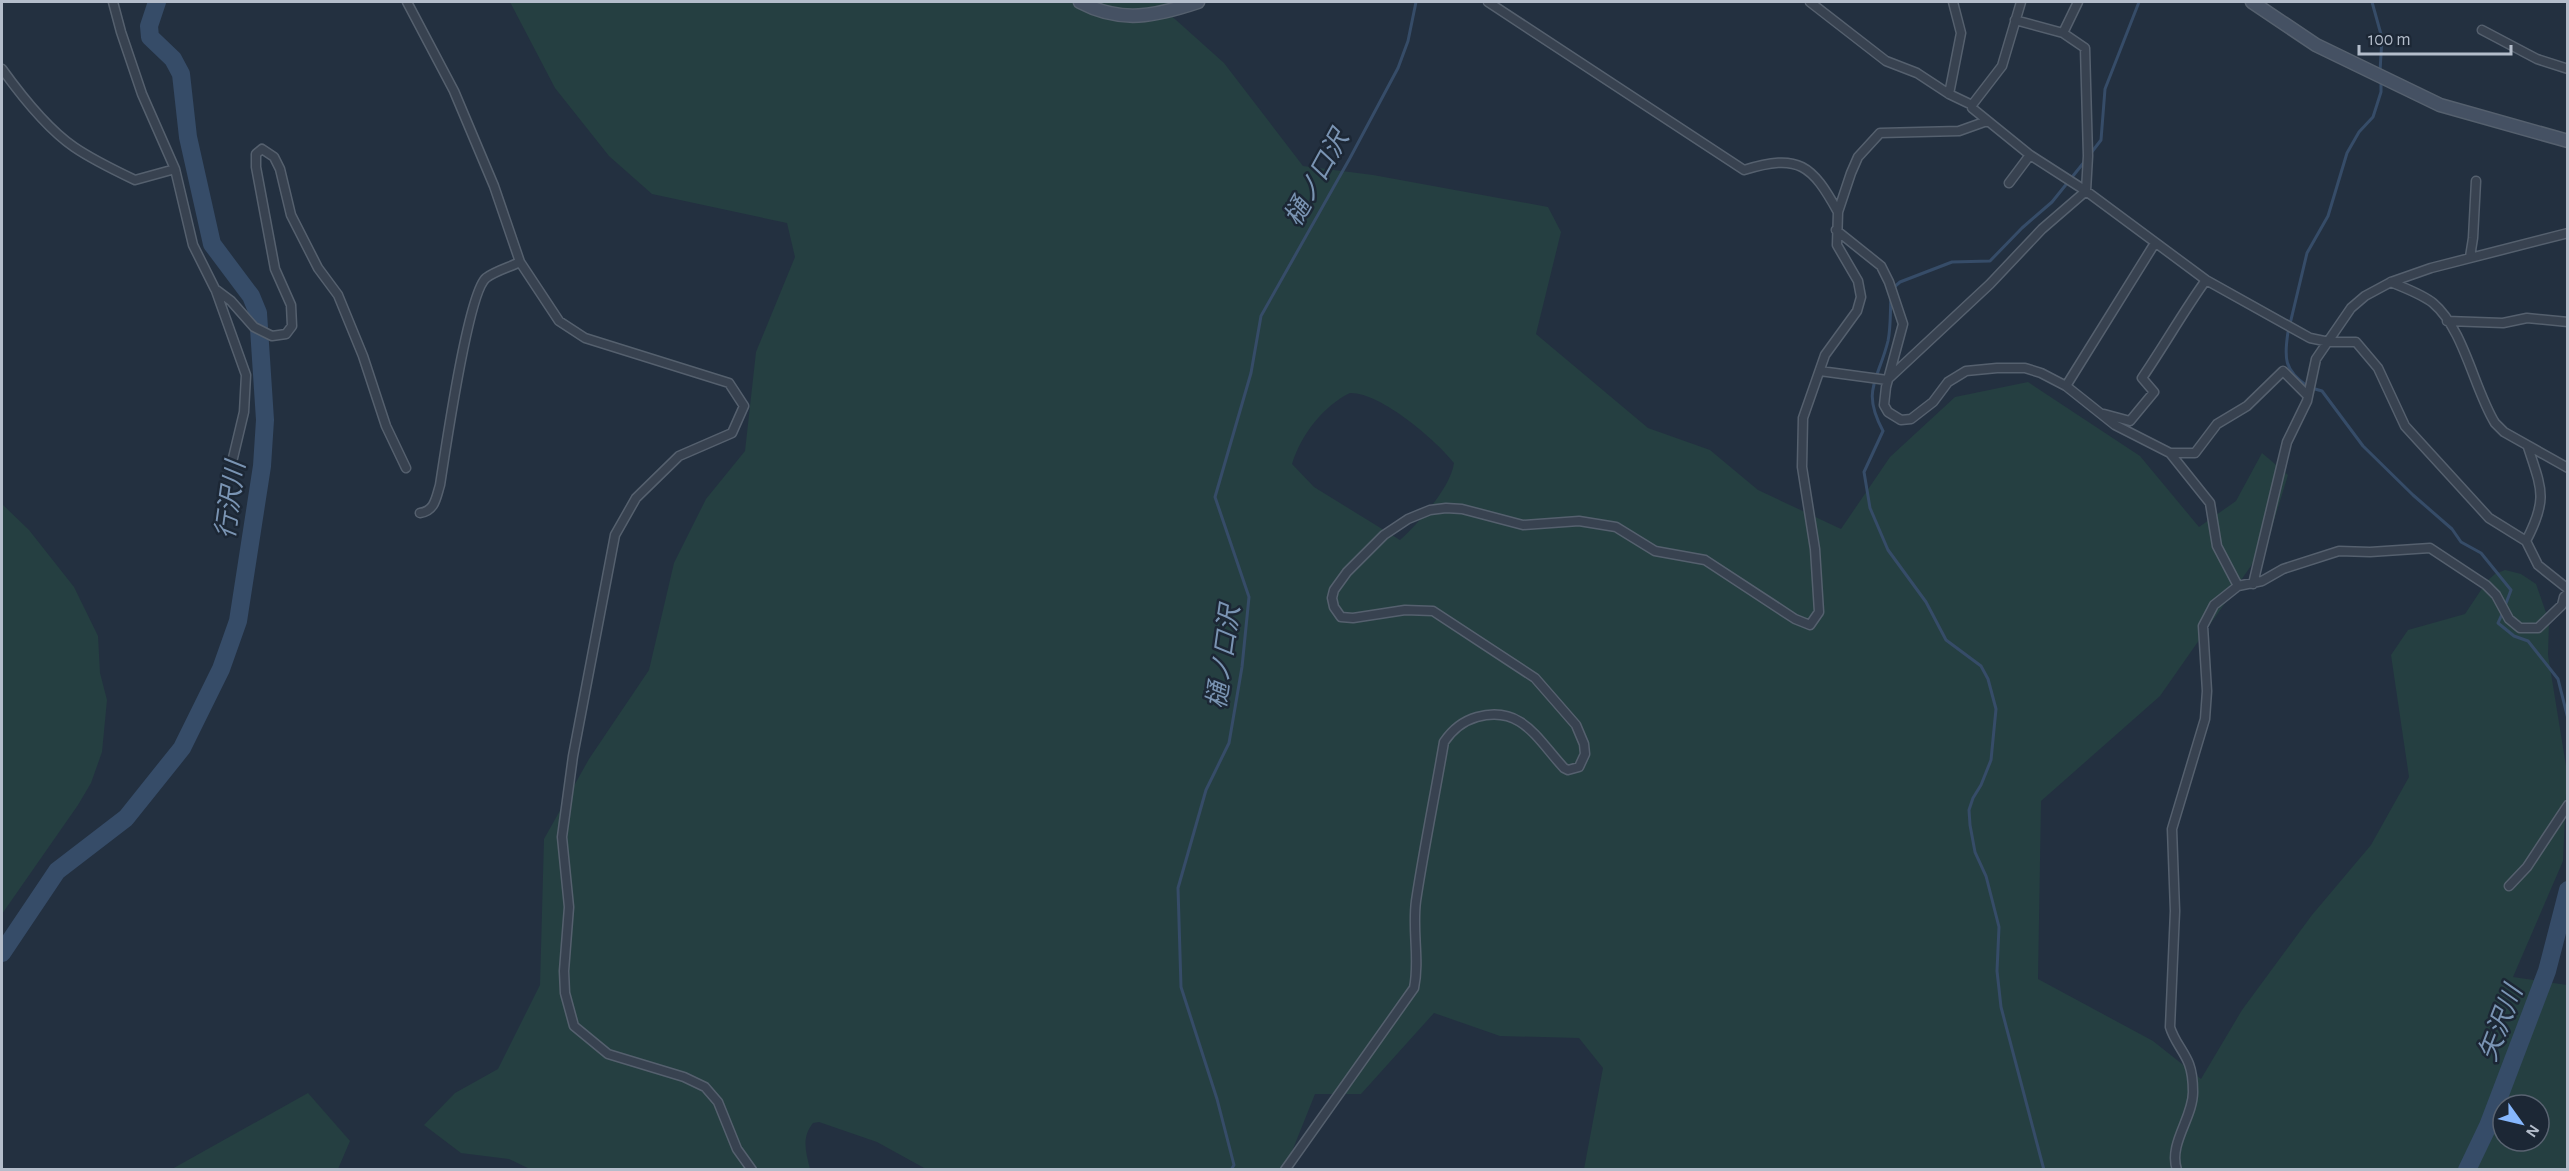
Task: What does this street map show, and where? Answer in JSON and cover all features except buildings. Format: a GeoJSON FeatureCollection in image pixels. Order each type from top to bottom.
{"type":"FeatureCollection","features":[{"type":"Feature","properties":{"kind":"main road"},"geometry":{"type":"LineString","coordinates":[[1080,2],[1106,14],[1125,16],[1147,15],[1198,2]]}},
{"type":"Feature","properties":{"kind":"main road"},"geometry":{"type":"LineString","coordinates":[[2252,2],[2316,45],[2440,105],[2568,141]]}},
{"type":"Feature","properties":{"kind":"street"},"geometry":{"type":"LineString","coordinates":[[113,2],[142,94],[175,169],[193,245],[216,289],[246,375],[244,412],[233,458]]}},
{"type":"Feature","properties":{"kind":"street"},"geometry":{"type":"LineString","coordinates":[[407,2],[454,91],[494,186],[520,262],[560,321],[585,338],[729,383],[744,406],[732,433],[679,456],[636,498],[615,535],[573,756],[562,837],[569,907],[564,971],[565,993],[574,1026],[608,1054],[684,1077],[705,1088],[718,1102],[737,1149],[753,1170]]}},
{"type":"Feature","properties":{"kind":"street"},"geometry":{"type":"LineString","coordinates":[[1488,2],[1744,170],[1764,163],[1804,166],[1816,176],[1838,212]]}},
{"type":"Feature","properties":{"kind":"street"},"geometry":{"type":"LineString","coordinates":[[1810,2],[1886,61],[1917,73],[1949,94],[1972,105],[1972,108],[1987,121],[2030,155],[2086,190],[2206,280],[2310,338],[2329,342],[2356,342],[2378,368],[2406,426],[2489,518],[2526,541],[2538,565],[2568,591],[2564,597],[2565,604],[2538,628],[2520,628],[2508,619],[2496,595],[2486,585],[2430,548],[2370,552],[2339,551],[2283,569],[2262,581],[2238,586],[2214,605],[2203,626],[2207,691],[2205,719],[2172,829],[2175,921],[2170,1027],[2174,1039],[2189,1064],[2193,1089],[2193,1100],[2178,1143],[2177,1170]]}},
{"type":"Feature","properties":{"kind":"street"},"geometry":{"type":"LineString","coordinates":[[1949,94],[1961,33],[1953,2]]}},
{"type":"Feature","properties":{"kind":"street"},"geometry":{"type":"LineString","coordinates":[[1972,105],[2002,66],[2020,2]]}},
{"type":"Feature","properties":{"kind":"street"},"geometry":{"type":"LineString","coordinates":[[2063,33],[2078,2]]}},
{"type":"Feature","properties":{"kind":"street"},"geometry":{"type":"LineString","coordinates":[[1887,380],[1990,284],[2042,229],[2086,190],[2088,156],[2085,48],[2063,33],[2015,20]]}},
{"type":"Feature","properties":{"kind":"street"},"geometry":{"type":"LineString","coordinates":[[2482,30],[2538,59],[2568,69]]}},
{"type":"Feature","properties":{"kind":"street"},"geometry":{"type":"LineString","coordinates":[[2,69],[42,117],[73,146],[107,167],[135,180],[175,169]]}},
{"type":"Feature","properties":{"kind":"street"},"geometry":{"type":"LineString","coordinates":[[1286,1170],[1414,988],[1418,972],[1413,933],[1416,902],[1444,742],[1449,734],[1470,720],[1501,714],[1513,716],[1525,723],[1568,770],[1573,771],[1579,767],[1585,754],[1584,744],[1576,725],[1535,678],[1433,611],[1405,610],[1353,618],[1341,617],[1336,612],[1332,598],[1338,583],[1384,535],[1408,519],[1430,510],[1462,509],[1523,525],[1579,521],[1616,527],[1655,551],[1706,560],[1795,619],[1810,625],[1819,612],[1815,549],[1802,467],[1803,418],[1825,355],[1857,311],[1862,297],[1858,281],[1837,245],[1838,212],[1851,172],[1858,158],[1880,133],[1959,131],[1987,121]]}},
{"type":"Feature","properties":{"kind":"street"},"geometry":{"type":"LineString","coordinates":[[216,289],[231,301],[254,327],[272,336],[286,334],[292,326],[291,305],[275,269],[256,167],[256,154],[262,149],[274,157],[280,169],[291,215],[318,268],[338,295],[363,356],[386,426],[406,468]]}},
{"type":"Feature","properties":{"kind":"street"},"geometry":{"type":"LineString","coordinates":[[2009,183],[2030,155]]}},
{"type":"Feature","properties":{"kind":"street"},"geometry":{"type":"LineString","coordinates":[[2470,257],[2476,181]]}},
{"type":"Feature","properties":{"kind":"street"},"geometry":{"type":"LineString","coordinates":[[1836,230],[1881,266],[1889,282],[1903,324],[1887,380],[1884,405],[1888,412],[1901,420],[1919,414],[1933,402],[1948,382],[1966,371],[2025,368],[2066,386],[2115,424],[2170,453],[2210,503],[2217,546],[2238,586]]}},
{"type":"Feature","properties":{"kind":"street"},"geometry":{"type":"LineString","coordinates":[[2253,584],[2287,442],[2307,401],[2316,359],[2351,308],[2365,296],[2391,282],[2470,257],[2568,233]]}},
{"type":"Feature","properties":{"kind":"street"},"geometry":{"type":"LineString","coordinates":[[2066,386],[2155,243]]}},
{"type":"Feature","properties":{"kind":"street"},"geometry":{"type":"LineString","coordinates":[[420,513],[434,506],[440,485],[463,350],[479,288],[486,278],[520,262]]}},
{"type":"Feature","properties":{"kind":"street"},"geometry":{"type":"LineString","coordinates":[[2103,414],[2130,421],[2150,398],[2154,392],[2142,378],[2206,280]]}},
{"type":"Feature","properties":{"kind":"street"},"geometry":{"type":"LineString","coordinates":[[2391,282],[2432,302],[2447,321],[2495,423],[2504,432],[2528,447],[2568,468]]}},
{"type":"Feature","properties":{"kind":"street"},"geometry":{"type":"LineString","coordinates":[[2447,321],[2503,322],[2527,318],[2568,322]]}},
{"type":"Feature","properties":{"kind":"street"},"geometry":{"type":"LineString","coordinates":[[1820,371],[1887,380]]}},
{"type":"Feature","properties":{"kind":"street"},"geometry":{"type":"LineString","coordinates":[[2170,453],[2195,453],[2217,424],[2247,406],[2283,371],[2307,395]]}},
{"type":"Feature","properties":{"kind":"street"},"geometry":{"type":"LineString","coordinates":[[2526,541],[2540,512],[2541,496],[2528,447]]}},
{"type":"Feature","properties":{"kind":"street"},"geometry":{"type":"LineString","coordinates":[[2509,886],[2527,867],[2568,805]]}},
{"type":"Feature","properties":{"kind":"green space"},"geometry":{"type":"Polygon","coordinates":[[[510,2],[1186,2],[1166,11],[1224,63],[1303,166],[1373,175],[1548,207],[1561,232],[1536,334],[1648,428],[1710,450],[1758,490],[1841,529],[1890,457],[1955,397],[2028,382],[2140,456],[2199,527],[2236,501],[2262,453],[2288,475],[2267,543],[2160,696],[2041,801],[2038,979],[2153,1041],[2201,1079],[2242,1010],[2312,915],[2371,845],[2409,777],[2391,655],[2408,630],[2465,614],[2487,581],[2495,574],[2505,570],[2521,574],[2536,584],[2549,621],[2548,655],[2567,772],[2563,861],[2513,977],[2567,985],[2567,1169],[1584,1169],[1603,1068],[1579,1038],[1500,1036],[1434,1013],[1361,1094],[1315,1094],[1285,1169],[926,1169],[877,1142],[819,1122],[813,1123],[807,1134],[806,1151],[810,1169],[532,1170],[509,1159],[461,1153],[424,1125],[455,1093],[498,1069],[540,985],[544,839],[589,759],[649,670],[674,563],[706,499],[745,451],[756,352],[795,257],[787,223],[652,194],[609,156],[555,88],[510,2]],[[1350,393],[1322,414],[1301,442],[1292,464],[1314,487],[1400,540],[1416,525],[1440,494],[1452,473],[1454,463],[1421,430],[1376,400],[1350,393]]]}},
{"type":"Feature","properties":{"kind":"green space"},"geometry":{"type":"Polygon","coordinates":[[[2,504],[29,530],[74,587],[98,636],[100,673],[107,700],[102,752],[91,783],[2,914],[2,504]]]}},
{"type":"Feature","properties":{"kind":"green space"},"geometry":{"type":"Polygon","coordinates":[[[308,1093],[350,1141],[338,1169],[172,1169],[308,1093]]]}},
{"type":"Feature","properties":{"kind":"waterway","name":"行沢川"},"geometry":{"type":"LineString","coordinates":[[2,953],[57,871],[126,818],[182,748],[221,669],[238,621],[262,466],[265,420],[258,313],[251,296],[212,244],[188,137],[181,74],[173,59],[150,37],[149,26],[157,2]]}},
{"type":"Feature","properties":{"kind":"waterway","name":"樋ノ口沢"},"geometry":{"type":"LineString","coordinates":[[1231,1170],[1234,1165],[1217,1099],[1181,987],[1178,888],[1206,790],[1229,743],[1242,667],[1249,597],[1215,497],[1251,373],[1261,316],[1398,68],[1408,41],[1416,2]]}},
{"type":"Feature","properties":{"kind":"waterway"},"geometry":{"type":"LineString","coordinates":[[2091,153],[2101,140],[2105,89],[2139,2]]}},
{"type":"Feature","properties":{"kind":"waterway"},"geometry":{"type":"LineString","coordinates":[[2372,2],[2382,38],[2380,71]]}},
{"type":"Feature","properties":{"kind":"waterway"},"geometry":{"type":"LineString","coordinates":[[2290,324],[2307,253],[2328,216],[2347,153],[2359,132],[2373,117],[2381,92],[2381,81]]}},
{"type":"Feature","properties":{"kind":"waterway"},"geometry":{"type":"LineString","coordinates":[[1893,288],[1900,282],[1952,262],[1990,261],[2022,228],[2052,202],[2085,161]]}},
{"type":"Feature","properties":{"kind":"waterway"},"geometry":{"type":"LineString","coordinates":[[1891,298],[1888,341],[1872,395],[1876,417],[1883,431],[1864,472],[1870,508],[1888,550],[1926,602],[1946,640],[1981,666],[1988,679],[1996,709],[1991,760],[1969,810],[1970,825],[1975,852],[1986,876],[1999,927],[1997,971],[2001,1007],[2044,1170]]}},
{"type":"Feature","properties":{"kind":"waterway"},"geometry":{"type":"LineString","coordinates":[[2288,332],[2287,363],[2299,380],[2307,386]]}},
{"type":"Feature","properties":{"kind":"waterway"},"geometry":{"type":"LineString","coordinates":[[2315,389],[2322,391],[2363,446],[2452,529],[2461,542],[2481,553],[2511,590],[2505,606]]}},
{"type":"Feature","properties":{"kind":"waterway"},"geometry":{"type":"LineString","coordinates":[[2503,612],[2498,623],[2514,636],[2528,641],[2558,679],[2568,719]]}},
{"type":"Feature","properties":{"kind":"waterway","name":"矢沢川"},"geometry":{"type":"LineString","coordinates":[[2467,1170],[2488,1126],[2547,971],[2568,890]]}}]}
